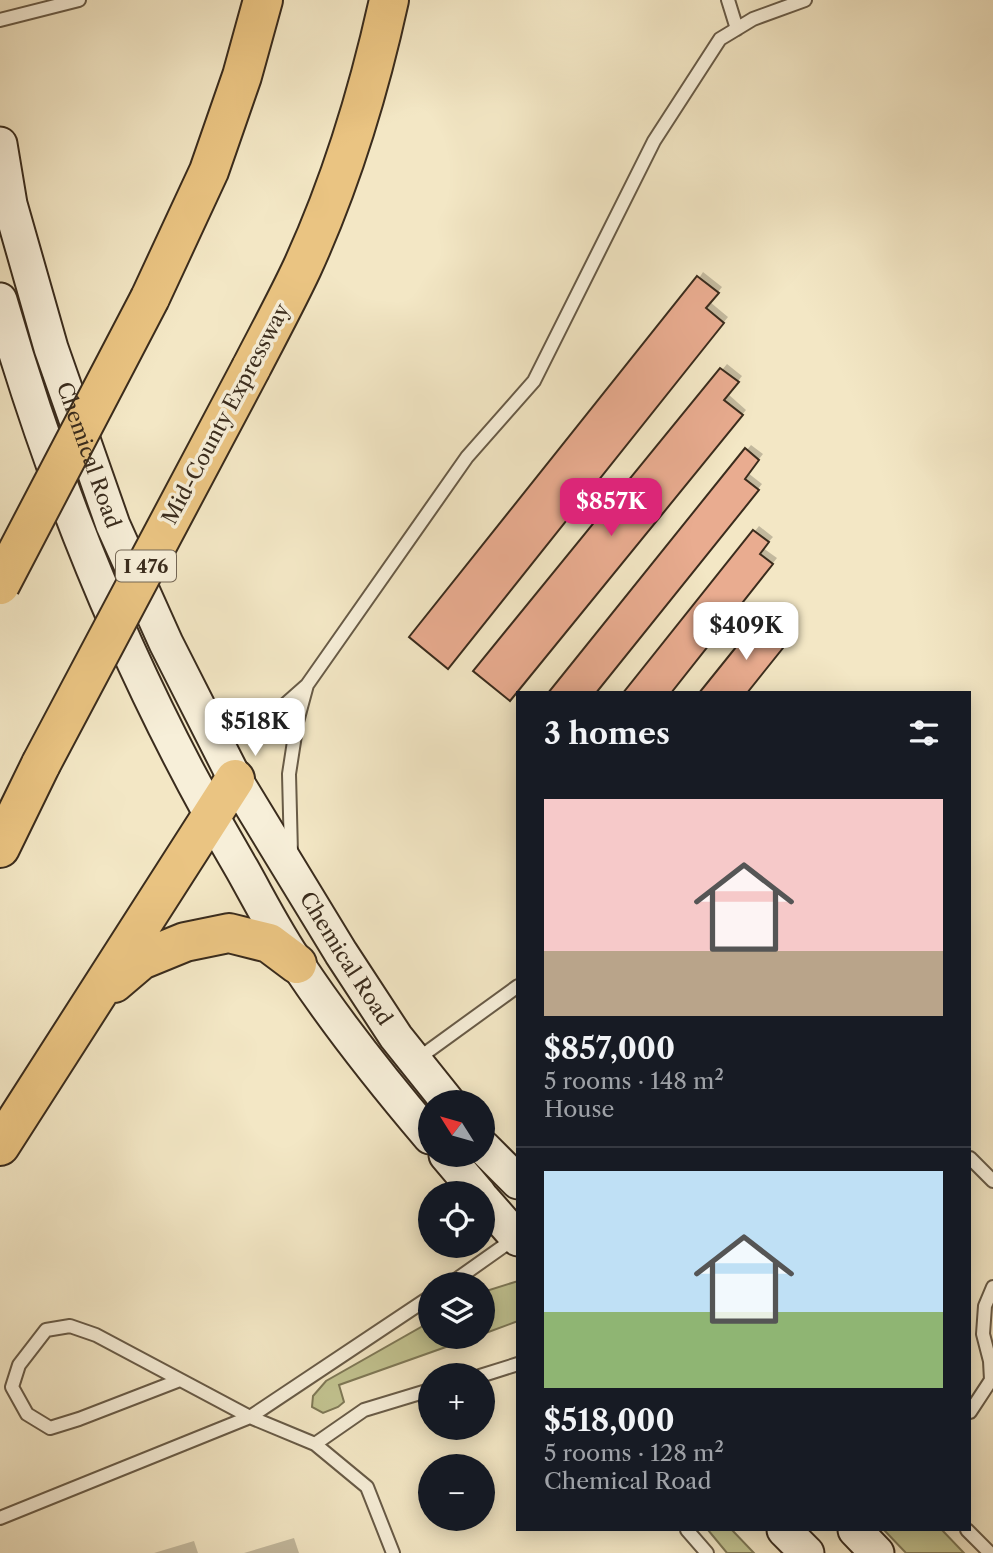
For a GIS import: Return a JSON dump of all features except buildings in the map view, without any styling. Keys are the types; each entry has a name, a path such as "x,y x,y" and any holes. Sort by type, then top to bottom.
{"highway":[{"path":"0,584 150,298 209,170 242,76 263,0"},
{"name":"Mid-County Expressway","path":"0,848 41,764 302,268 336,183 362,104 389,0"},
{"path":"0,1146 235,779"},
{"path":"91,1003 141,960 185,942 229,933 269,943 297,964"}],"main road":[{"name":"Chemical Road","path":"0,144 10,204 51,348 118,536 166,643 235,779 291,871 376,1005 439,1090"},
{"name":"Chemical Road","path":"0,300 19,367 64,496 104,593 165,727 211,817 297,964 418,1123"},
{"path":"495,1159 516,1180"},
{"path":"456,1167 468,1181"},
{"path":"495,1213 516,1237"},
{"path":"785,1531 807,1553"},
{"path":"856,1531 877,1553"}],"lane":[{"path":"0,20 79,0"},
{"path":"728,0 737,29"},
{"path":"197,703 238,717 272,716 307,685 467,457 534,381 654,141 720,39 753,19 805,0"},
{"path":"291,871 289,774 297,722 307,685"},
{"path":"416,1060 516,987"},
{"path":"971,1159 993,1181"},
{"path":"467,1272 516,1239"},
{"path":"971,1410 991,1380 983,1334 985,1306 993,1287"},
{"path":"0,1518 250,1418 418,1305"},
{"path":"180,1380 50,1428 27,1414 12,1387 19,1365 46,1330 70,1326 96,1335 180,1380 250,1418 315,1444 367,1487 393,1553"},
{"path":"495,1371 516,1365"},
{"path":"315,1444 364,1409 418,1393"},
{"path":"688,1531 707,1553"},
{"path":"968,1531 990,1553"},
{"path":"990,1553 993,1540"}],"green space":[{"path":"516,1282 516,1322 495,1330 495,1288"},
{"path":"418,1329 418,1349 440,1349 339,1385 344,1402 323,1413 312,1407 313,1396 326,1381"},
{"path":"709,1531 733,1531 754,1553 727,1553"},
{"path":"885,1531 943,1531 964,1553 906,1553"}]}
